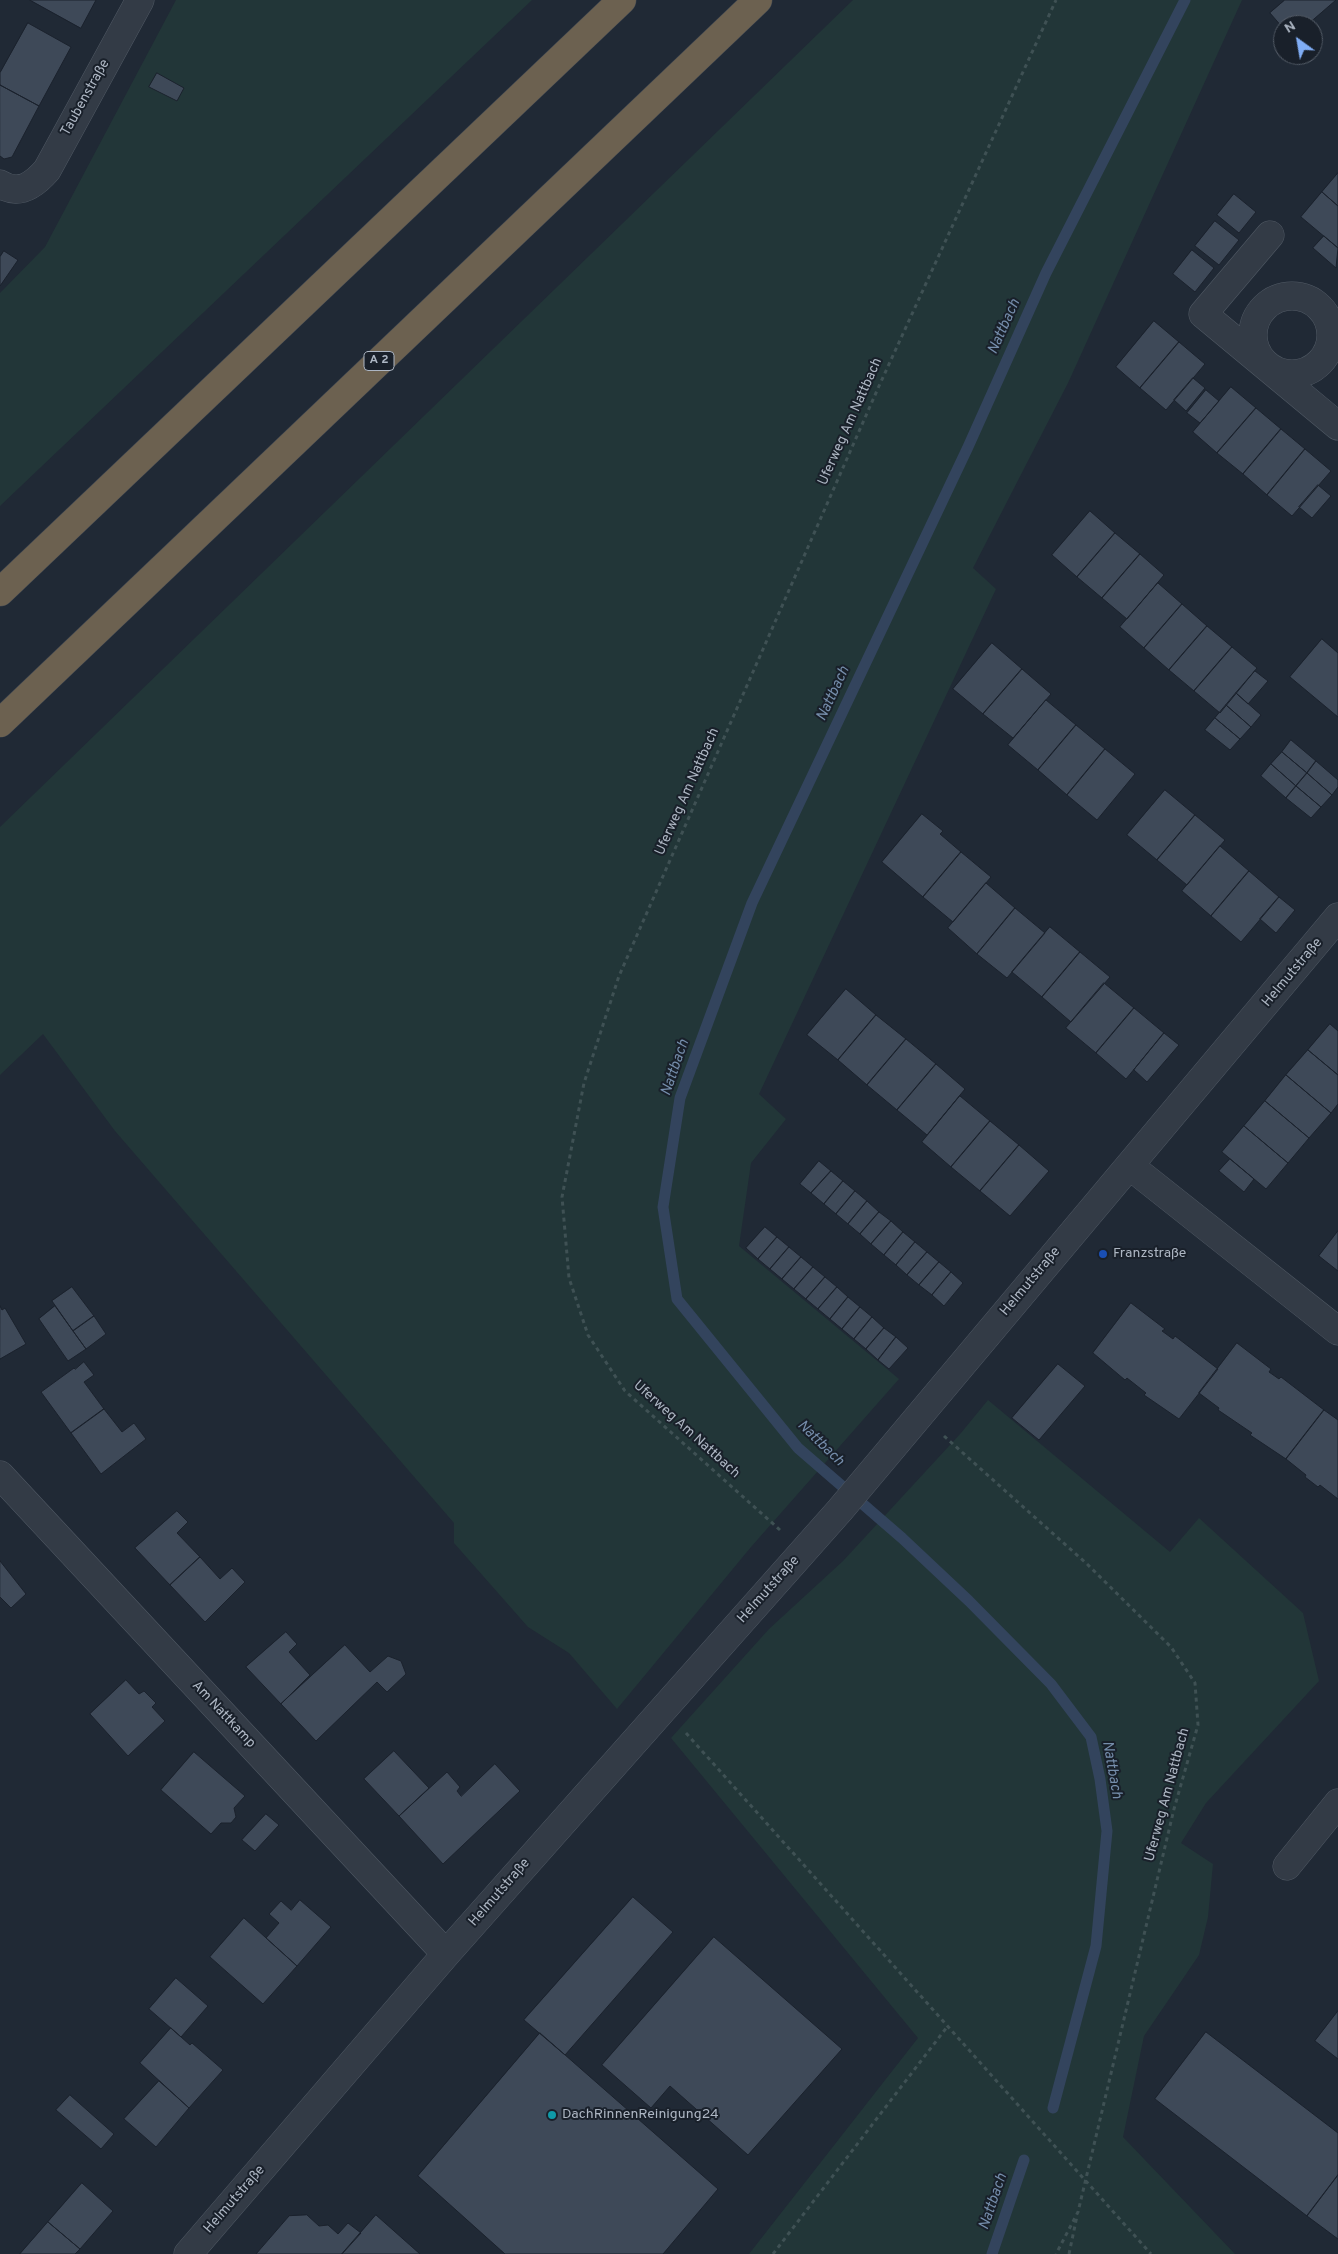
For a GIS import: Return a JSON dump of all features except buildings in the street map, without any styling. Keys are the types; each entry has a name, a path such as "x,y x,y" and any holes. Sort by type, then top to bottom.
{"highway":[{"path":"0,592 622,0"},
{"name":"A 2","path":"0,723 758,0"}],"street":[{"name":"Taubenstraße","path":"12,186 32,186 47,170 140,0"},
{"path":"1270,235 1203,314 1338,426"},
{"name":"Helmutstraße","path":"188,2254 446,1954 840,1510 1338,917"},
{"path":"1130,1166 1338,1331"},
{"name":"Am Nattkamp","path":"0,1475 446,1954"},
{"path":"1287,1866 1338,1803"}],"path":[{"name":"Uferweg Am Nattbach","path":"804,1551 625,1391 588,1335 569,1278 562,1197 584,1083 619,976 879,386 1056,0"},
{"name":"Uferweg Am Nattbach","path":"920,1414 1115,1592 1172,1647 1195,1683 1198,1725 1172,1819 1086,2183 1078,2212 1056,2254"},
{"path":"664,1708 946,2027 1151,2254"},
{"path":"774,2254 946,2027"},
{"path":"1069,2254 1078,2212"}],"green space":[{"path":"176,0 532,0 0,506 0,293 45,247"},
{"path":"853,0 1242,0 1068,383 973,568 996,589 759,1094 786,1119 751,1163 739,1246 899,1379 751,1547 617,1709 569,1653 528,1627 454,1543 454,1523 115,1131 43,1034 0,1075 0,827"},
{"path":"988,1400 1170,1552 1199,1518 1303,1613 1319,1681 1206,1803 1181,1843 1213,1864 1208,1917 1199,1955 1144,2036 1123,2137 1235,2254 749,2254 918,2038 671,1738 769,1629 843,1561 961,1433"}],"waterway":[{"name":"Nattbach","path":"1053,2108 1096,1946 1107,1831 1100,1779 1091,1737 1051,1684 969,1601 902,1538 798,1448 677,1299 663,1207 680,1098 752,903 968,447 1046,273 1185,0"},
{"name":"Nattbach","path":"992,2254 1024,2160"}],"place":[{"name":"Franzstraße","path":"1103,1254"},
{"name":"DachRinnenReinigung24","path":"552,2115"}]}
